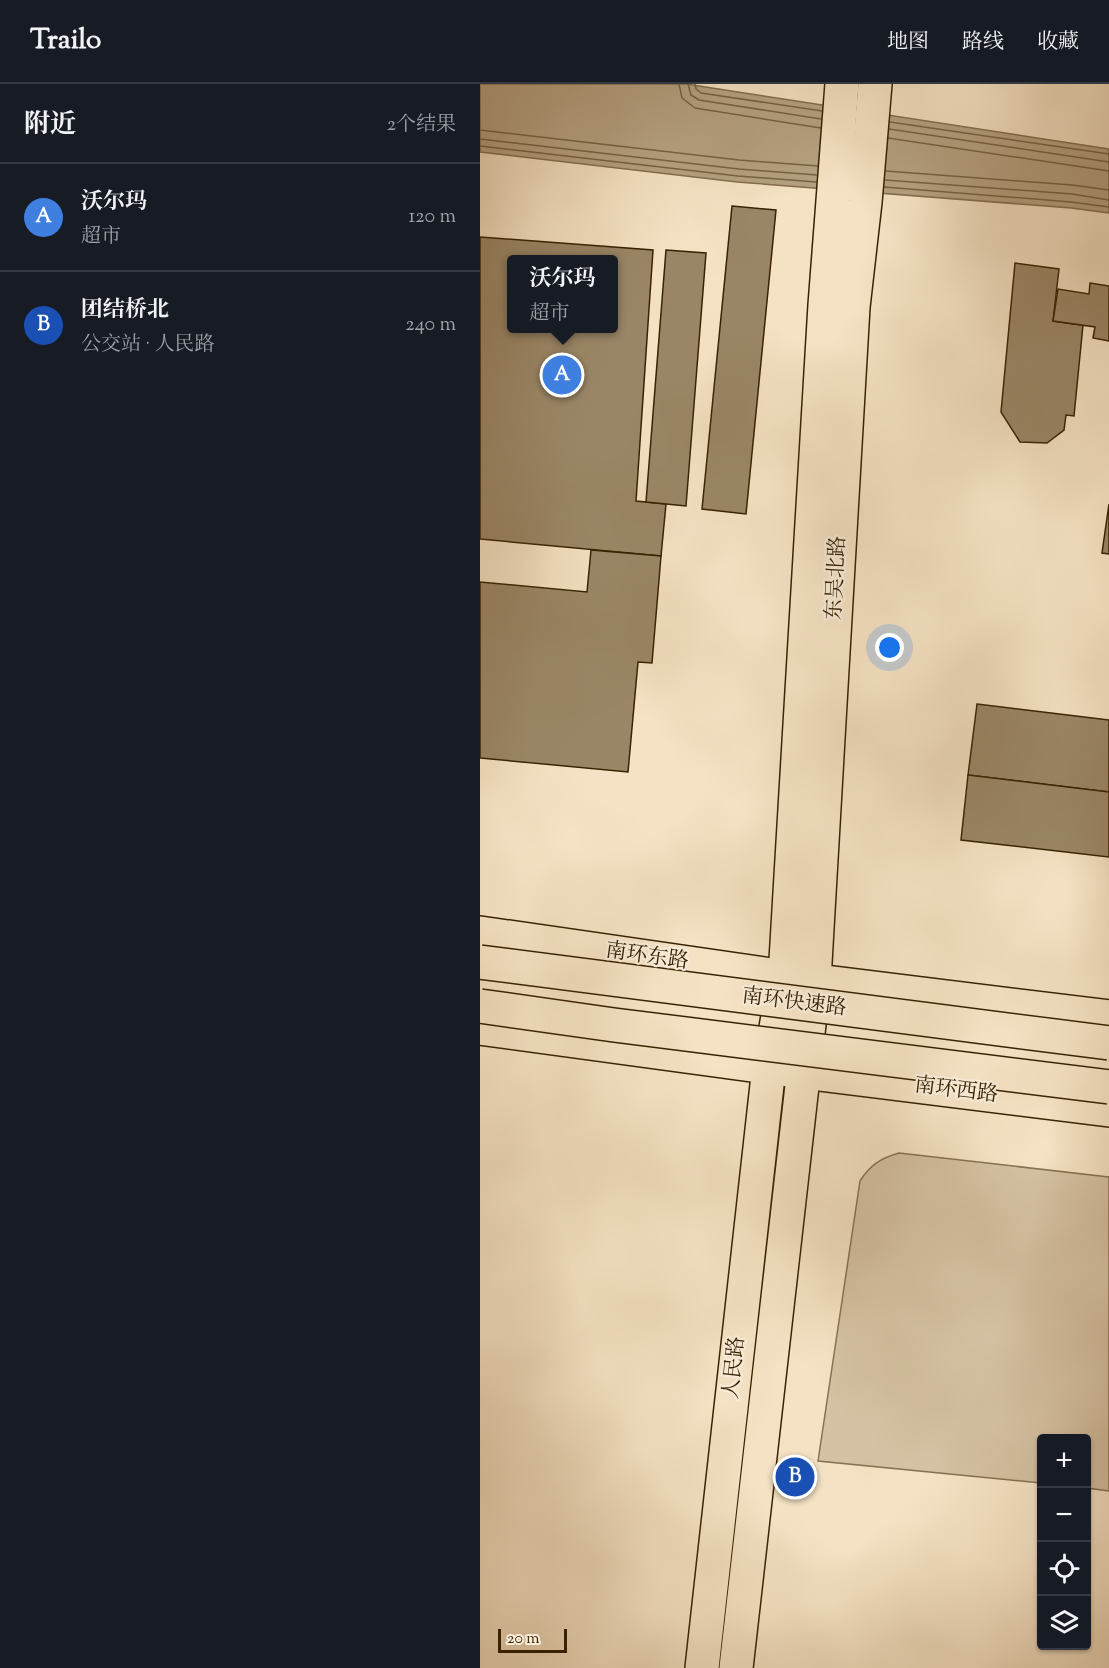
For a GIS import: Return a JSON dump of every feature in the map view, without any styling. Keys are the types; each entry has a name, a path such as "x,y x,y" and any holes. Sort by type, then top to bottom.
{"main road":[{"name":"东吴北路","path":"803,1072 800,979 853,307 849,200 841,93"},
{"name":"东吴北路","path":"849,200 874,95"},
{"name":"南环东路","path":"480,933 800,979"},
{"name":"南环快速路","path":"480,962 1109,1043"},
{"name":"东吴北路","path":"769,1067 800,979"},
{"path":"800,979 1109,1017"},
{"path":"480,1006 1109,1087"},
{"path":"480,1028 803,1072"},
{"name":"人民路","path":"702,1668 769,1067"},
{"name":"人民路","path":"736,1668 803,1072"},
{"name":"南环西路","path":"803,1072 1109,1110"}],"shaded area":[{"path":"899,1153 1109,1177 1109,1491 1091,1489 1091,1434 1037,1434 1037,1483 818,1461 860,1181 876,1163"}],"water":[{"path":"480,84 686,84 1109,149 1109,213 1071,208 737,182 480,152"}],"building":[{"path":"732,206 776,210 746,514 702,509"},
{"path":"480,237 653,250 636,501 666,504 661,556 480,539"},
{"path":"666,250 706,253 686,506 646,502"},
{"path":"1015,263 1059,269 1053,321 1083,325 1074,416 1066,415 1064,430 1047,443 1020,442 1001,412"},
{"path":"1090,283 1109,286 1109,341 1093,338 1095,327 1053,321 1058,289 1089,294"},
{"path":"1109,504 1109,554 1102,553"},
{"path":"591,550 661,556 652,663 638,662 628,772 480,758 480,582 587,592"},
{"path":"977,704 1109,720 1109,792 968,775"},
{"path":"968,775 1109,792 1109,857 961,840"}],"place":[{"name":"沃尔玛","path":"562,375"},
{"name":"团结桥北","path":"795,1477"}]}
